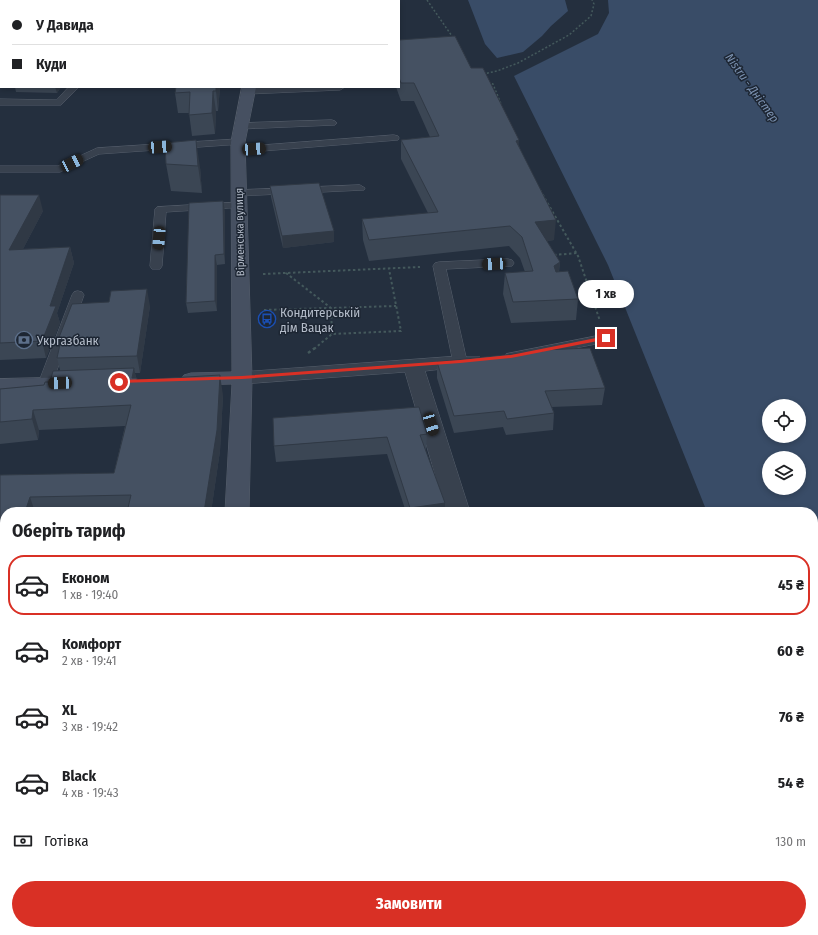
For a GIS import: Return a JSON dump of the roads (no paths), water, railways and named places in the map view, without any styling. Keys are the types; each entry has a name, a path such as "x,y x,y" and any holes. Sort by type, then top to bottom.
{"main road":[{"name":"Вірменська вулиця","path":"237,507 242,378 239,139 248,89"},
{"path":"169,380 242,378"},
{"path":"0,385 92,382"}],"street":[{"path":"242,378 460,362"},
{"path":"413,365 456,507"}],"lane":[{"path":"0,102 58,102 73,88"},
{"path":"248,89 294,88"},
{"path":"239,139 332,123"},
{"path":"0,169 60,169 97,151 239,139 394,138"},
{"path":"156,266 161,209 239,199 360,188"},
{"path":"508,263 439,266 460,362 511,356 606,338"},
{"path":"45,384 78,295"}],"water":[{"path":"468,0 565,0 568,11 523,52 497,58 485,44"},
{"name":"Nistru - Дністер","path":"608,0 818,0 818,507 705,507 608,265 514,76 598,34 609,13"}],"place":[{"name":"Кондитерській дім Вацак","path":"267,319"},
{"name":"Укргазбанк","path":"24,340"}]}
